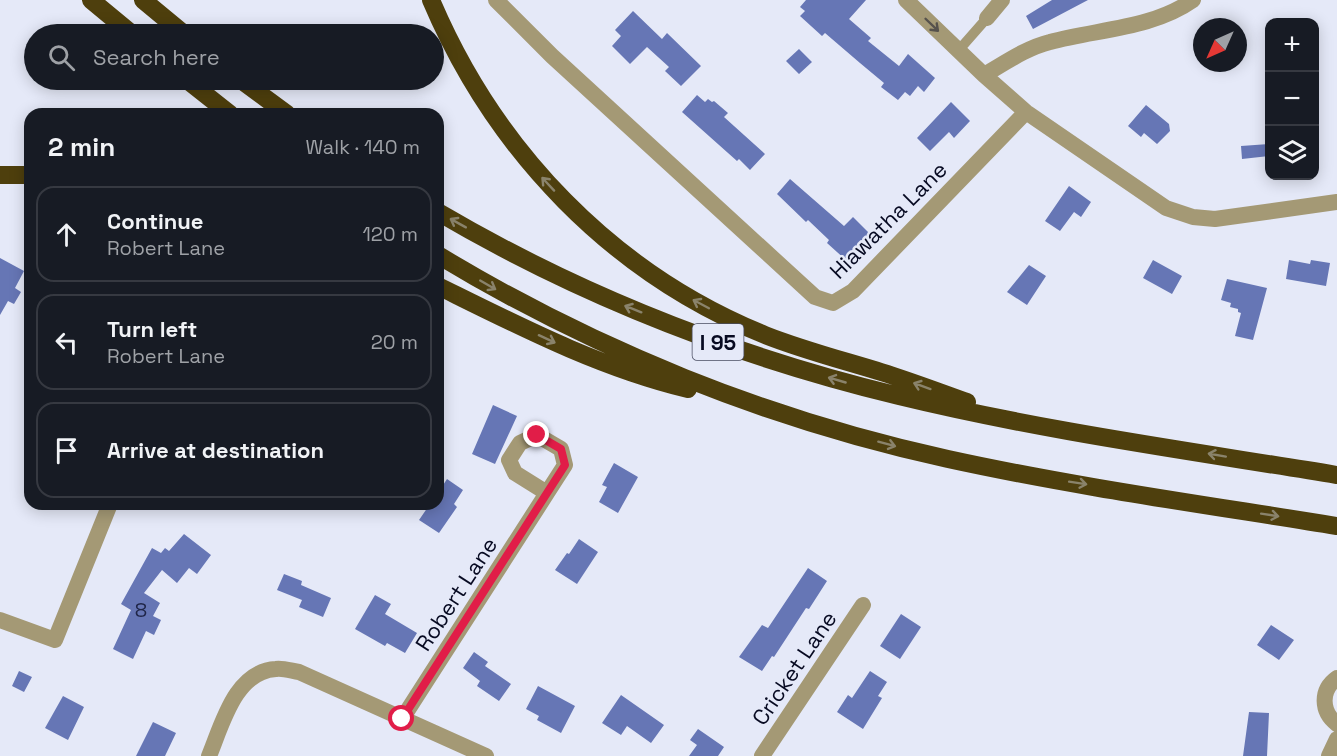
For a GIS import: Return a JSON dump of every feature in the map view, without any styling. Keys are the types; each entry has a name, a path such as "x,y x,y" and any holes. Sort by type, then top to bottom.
{"highway":[{"path":"91,0 120,24"},
{"path":"143,0 172,24"},
{"path":"431,0 443,24"},
{"path":"444,27 465,70 492,114 521,153 552,189 587,223 645,270 700,303 765,334 814,352 914,382 1016,421"},
{"path":"200,90 222,108"},
{"path":"255,90 279,108"},
{"path":"0,175 24,175"},
{"name":"I 95","path":"444,215 513,253 614,301 726,345 782,364 898,396 1016,421 1337,475"},
{"name":"I 95","path":"444,258 527,306 600,342 675,374 828,428 947,459 1337,526"},
{"path":"444,288 543,337 627,372 771,409"}],"street":[{"name":"Hiawatha Lane","path":"496,0 552,56 815,297 833,303 853,291 1026,112"},
{"path":"906,0 958,51 1026,112 1166,208 1193,218 1215,219 1337,202"},
{"path":"987,18 1002,0"},
{"path":"984,75 1018,55 1049,42 1152,20 1193,0"},
{"name":"Robert Lane","path":"402,719 547,493"},
{"path":"0,620 55,640 108,510"},
{"name":"Cricket Lane","path":"762,756 863,605"},
{"path":"208,756 227,712 241,688 259,672 278,668 299,672 486,756"},
{"path":"1337,678 1327,689 1324,698 1328,715 1337,724"},
{"path":"1329,756 1337,739"}],"lane":[{"path":"958,51 987,18"}],"building":[{"path":"806,0 866,0 849,19 871,38 868,41 899,66 908,54 935,78 924,92 918,86 910,96 905,92 898,100 881,87 884,83 825,33 822,36 800,16 805,11 800,7"},
{"path":"1052,0 1088,0 1033,29 1026,16"},
{"path":"633,11 662,39 667,33 701,66 681,86 665,71 669,67 647,47 630,64 612,46 621,36 615,30"},
{"path":"799,49 812,62 799,74 786,61"},
{"path":"697,95 705,102 708,99 714,101 728,113 724,117 765,154 750,170 682,112"},
{"path":"951,102 970,121 954,138 949,132 930,151 917,138"},
{"path":"1146,105 1169,124 1170,131 1157,144 1144,133 1141,137 1128,126"},
{"path":"1265,144 1265,156 1242,159 1241,146"},
{"path":"790,179 844,226 853,217 870,234 847,261 827,243 829,240 777,194"},
{"path":"1069,186 1091,202 1081,217 1074,212 1060,231 1045,221"},
{"path":"0,258 24,271 15,288 21,292 14,304 8,301 0,315"},
{"path":"1153,260 1182,276 1172,294 1143,278"},
{"path":"1289,260 1310,264 1311,260 1330,263 1326,286 1286,279"},
{"path":"1029,265 1046,276 1027,305 1007,292"},
{"path":"1227,279 1267,288 1253,340 1235,336 1241,313 1238,309 1230,307 1231,303 1221,300"},
{"path":"493,405 517,416 495,464 472,454"},
{"path":"614,463 638,477 618,513 599,502 607,487 602,485"},
{"path":"447,479 463,490 454,504 457,507 439,533 419,520 426,510 444,510 444,484"},
{"path":"184,534 211,555 197,574 189,568 177,583 162,570 144,593 160,603 153,616 161,620 154,635 146,631 133,659 113,649 131,610 121,604 152,548 161,553 165,548 169,551"},
{"path":"579,539 598,552 577,584 555,570"},
{"path":"808,568 827,581 809,609 806,608 774,657 772,656 762,671 739,657 762,625 768,628"},
{"path":"284,574 302,581 301,585 331,598 323,617 299,607 302,600 277,590"},
{"path":"375,595 391,604 385,614 417,633 405,653 387,643 385,646 355,629"},
{"path":"901,614 921,627 900,659 880,646"},
{"path":"1271,625 1294,640 1279,660 1257,645"},
{"path":"474,652 488,662 485,666 511,684 499,701 477,686 480,681 463,668"},
{"path":"19,671 32,677 24,692 12,686"},
{"path":"870,671 887,682 878,696 882,698 863,729 837,712 848,695 852,698"},
{"path":"538,686 575,706 561,733 537,720 539,716 526,709"},
{"path":"621,695 664,725 651,743 627,726 621,735 602,723"},
{"path":"63,696 84,707 68,740 45,728"},
{"path":"1249,712 1269,713 1267,756 1243,756"},
{"path":"153,722 176,733 165,756 136,756"},
{"path":"698,729 724,747 718,756 689,756 697,745 690,740"}],"route":[{"path":"402,719 565,465 561,449 537,435"}]}
